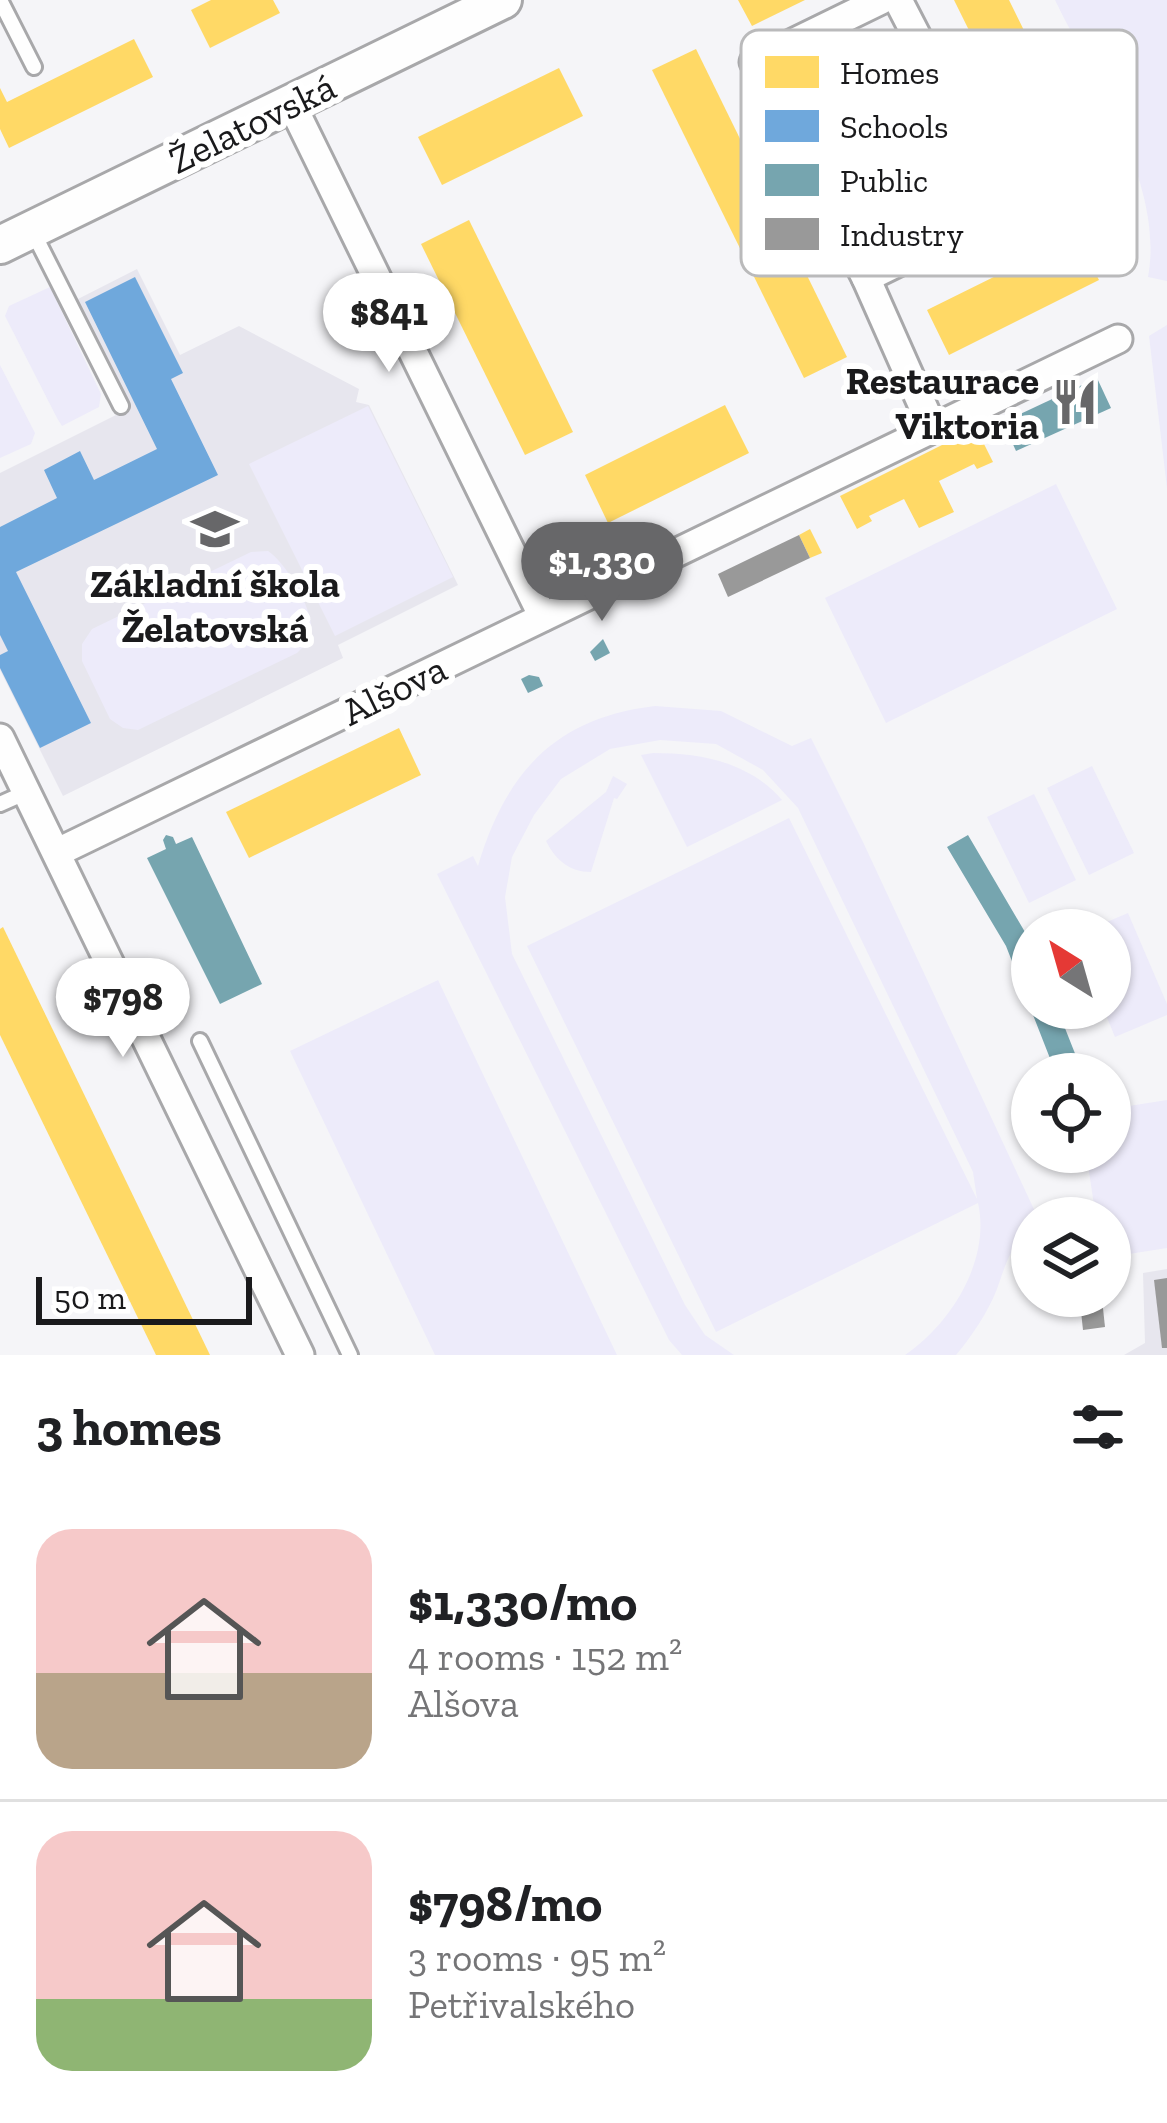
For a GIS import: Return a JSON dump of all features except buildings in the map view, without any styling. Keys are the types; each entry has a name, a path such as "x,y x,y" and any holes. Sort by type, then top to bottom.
{"main road":[{"name":"Želatovská","path":"16,237 503,0"}],"street":[{"path":"820,30 881,0"},
{"path":"898,0 914,30"},
{"path":"292,105 543,617"},
{"path":"870,276 866,278 933,428"},
{"name":"Alšova","path":"58,852 1118,339"},
{"path":"0,738 300,1355"}],"lane":[{"path":"3,11 34,67"},
{"path":"16,237 121,406"},
{"path":"0,804 27,792"},
{"path":"200,1041 350,1355"}],"shaded area":[{"path":"1055,0 1167,0 1167,281 1148,277 1150,242 1137,174 1137,30 1070,30"},
{"name":"Základní škola Želatovská","path":"137,269 180,355 239,326 359,389 356,402 369,405 458,585 338,645 343,658 63,796 0,670 0,473 128,409 76,300"},
{"path":"50,287 101,394 99,407 62,426 5,316 9,306"},
{"path":"1167,325 1167,488 1149,336"},
{"path":"0,365 35,433 31,444 0,458"},
{"path":"368,406 453,577 335,636 249,464"},
{"path":"1056,484 1117,609 886,723 825,598"},
{"path":"268,551 292,578 310,617 312,629 304,646 138,730 123,728 110,719 82,661 82,644 92,629 251,552"},
{"path":"655,706 721,711 792,746 811,738 1011,1160 1011,1173 1017,1173 1028,1197 1011,1197 1011,1254 989,1306 956,1355 905,1355 938,1326 964,1289 979,1246 978,1203 716,1332 527,946 789,818 977,1199 973,1172 798,808 763,770 716,744 660,740 610,749 561,779 534,815 512,857 505,897 512,954 685,1305 705,1335 734,1355 682,1355 669,1340 437,874 473,856 478,866 503,803 540,755 562,737 620,712"},
{"path":"641,755 723,762 755,777 782,800 687,847"},
{"path":"1092,766 1134,853 1089,875 1047,788"},
{"path":"613,776 627,784 614,798 591,872 569,867 546,841 606,792"},
{"path":"1034,794 1076,880 1029,903 987,817"},
{"path":"1131,920 1167,1004 1167,1015 1115,1037 1112,1029 1131,1029"},
{"path":"438,980 617,1355 435,1355 290,1051"},
{"path":"1167,1100 1167,1248 1131,1254 1131,1197 1093,1197 1089,1173 1131,1173 1131,1106"},
{"path":"1167,1269 1167,1355 1124,1355 1145,1343 1143,1273"}],"place":[{"name":"Restaurace Viktoria","path":"1075,402"},
{"name":"Základní škola Želatovská","path":"215,529"}]}
